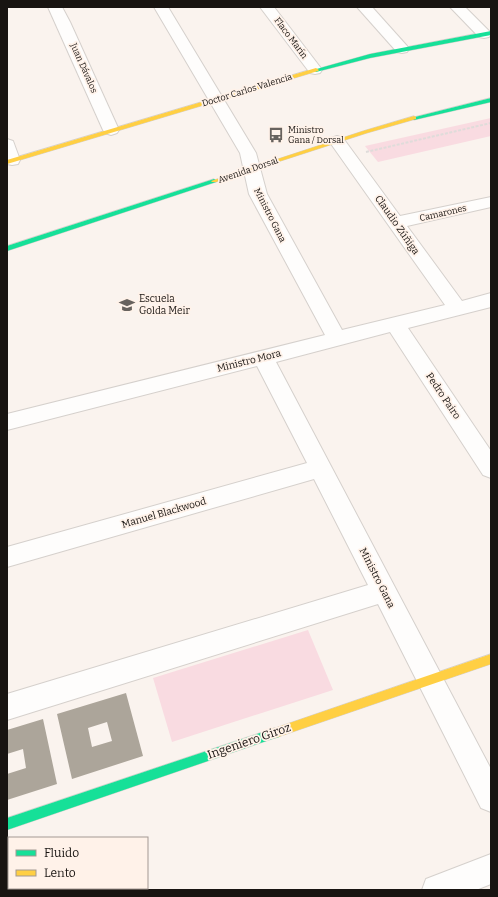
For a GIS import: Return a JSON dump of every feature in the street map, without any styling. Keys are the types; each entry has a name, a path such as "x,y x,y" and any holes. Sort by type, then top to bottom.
{"street":[{"name":"Juan Dávalos","path":"54,7 60,16 112,130"},
{"name":"Ministro Gana","path":"161,7 248,153 253,168 258,194 337,339"},
{"name":"Flaco Marín","path":"267,7 314,70"},
{"path":"364,7 402,49"},
{"path":"457,7 488,34"},
{"name":"Doctor Carlos Valencia","path":"10,161 314,70 402,49 488,34"},
{"name":"Avenida Dorsal","path":"7,249 337,140 417,117 491,100"},
{"name":"Claudio Zúñiga","path":"337,140 457,308"},
{"path":"7,144 10,161"},
{"name":"Camarones","path":"396,223 491,202"},
{"name":"Ministro Mora","path":"7,422 491,300"},
{"name":"Pedro Pairo","path":"395,324 491,469"},
{"name":"Ministro Gana","path":"263,357 491,798"},
{"name":"Manuel Blackwood","path":"7,557 321,468"},
{"path":"7,707 384,591"},
{"name":"Ingeniero Giroz","path":"7,824 491,658"},
{"path":"437,890 491,869"}],"path":[{"path":"348,156 491,123"}],"shaded area":[{"path":"491,118 491,136 378,162 365,146"},
{"path":"308,630 333,690 172,742 153,678"}],"building":[{"path":"126,693 143,756 72,779 57,714","holes":["107,722 112,741 92,747 88,728"]},
{"path":"43,719 57,784 7,800 7,774 26,768 23,749 7,754 7,730"}],"traffic: fast":[{"path":"316,70 370,56 491,33"},
{"path":"414,118 491,100"},
{"path":"7,249 214,181"},
{"path":"7,824 275,733"}],"traffic: slow":[{"path":"7,162 316,70"},
{"path":"214,181 365,132 414,118"},
{"path":"275,733 491,659"}],"place":[{"name":"Ministro Gana / Dorsal","path":"276,135"},
{"name":"Escuela Golda Meir","path":"127,305"}]}
